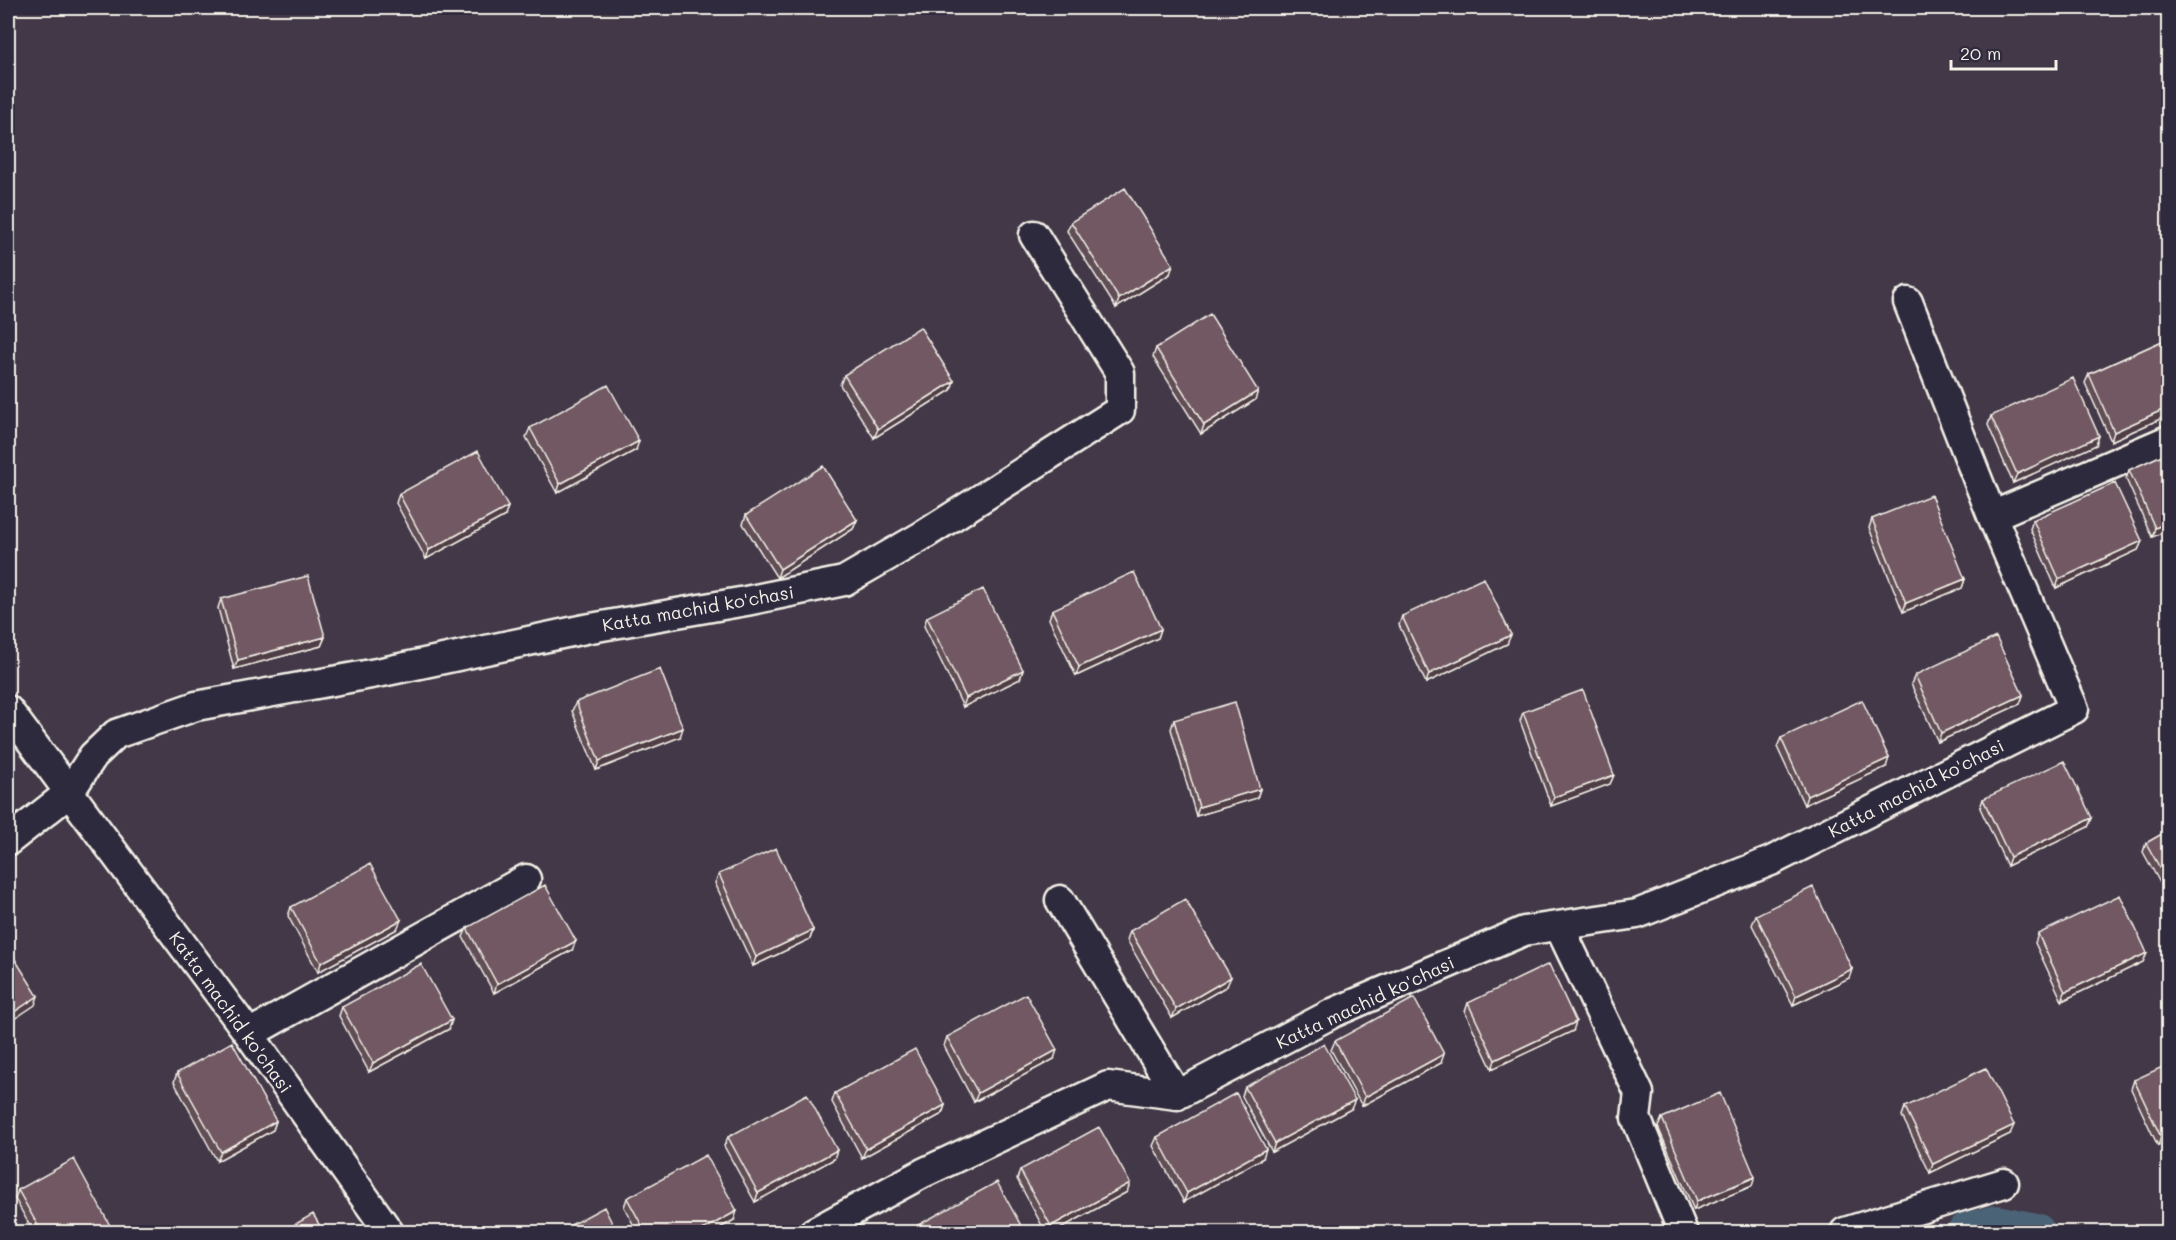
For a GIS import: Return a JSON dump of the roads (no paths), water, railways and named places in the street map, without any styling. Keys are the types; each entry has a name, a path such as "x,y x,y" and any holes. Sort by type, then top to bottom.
{"street":[{"name":"Katta machid ko'chasi","path":"8,841 69,793 93,756 116,734 196,706 371,674 585,629 746,601 844,581 922,536 1120,410 1120,373 1034,235"},
{"name":"Katta machid ko'chasi","path":"1177,1095 1335,1012 1524,931 1637,914 1771,861 2074,709 1992,516 1908,302"},
{"path":"1992,516 2169,440"},
{"name":"Katta machid ko'chasi","path":"8,710 249,1034 389,1233"},
{"path":"249,1034 526,879"},
{"path":"1060,900 1177,1095"},
{"path":"1558,926 1639,1093 1636,1118 1683,1233"},
{"path":"814,1233 923,1173 1108,1086 1177,1095"},
{"path":"1845,1233 2004,1183"}],"waterway":[{"path":"1966,1232 1997,1224 2036,1232"}]}
